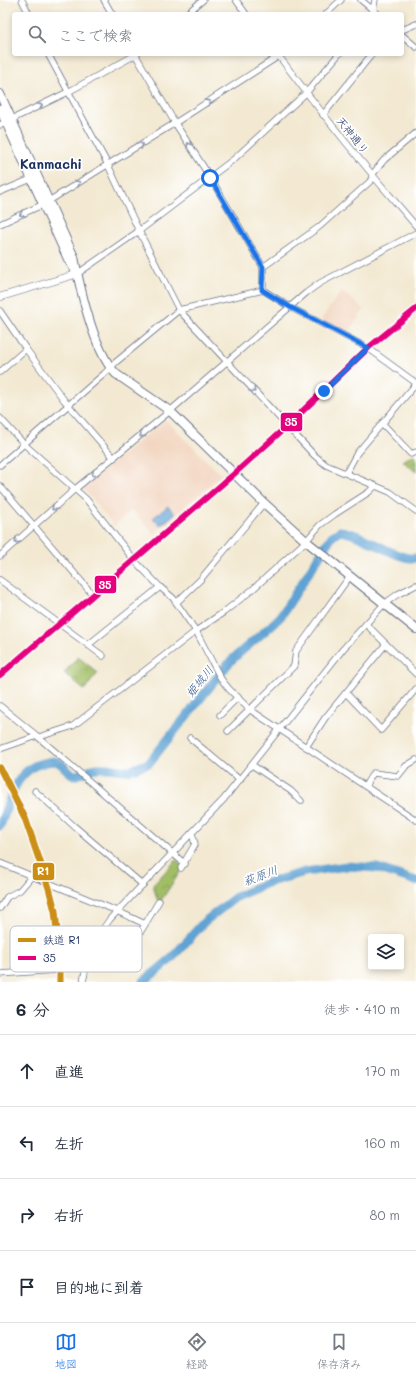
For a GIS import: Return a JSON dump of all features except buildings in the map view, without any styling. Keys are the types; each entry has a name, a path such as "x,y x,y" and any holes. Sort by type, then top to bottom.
{"highway":[{"path":"0,94 6,122 46,202 68,260 77,274 96,338 111,368 116,374 170,411 264,503 306,541 416,629"},
{"path":"0,109 31,179 46,202"}],"main road":[{"path":"0,297 77,274"}],"street":[{"path":"22,0 28,12"},
{"path":"104,0 111,12"},
{"path":"188,12 203,0"},
{"path":"236,0 245,12"},
{"path":"328,12 341,0"},
{"path":"361,0 373,12"},
{"path":"374,12 376,0"},
{"path":"404,29 416,24"},
{"path":"404,37 416,47"},
{"path":"49,56 108,165 179,310 314,455 326,465 390,492 416,511"},
{"path":"6,122 68,92 131,56"},
{"path":"136,56 175,123 263,267 262,290"},
{"path":"0,224 46,202 108,165 277,56"},
{"name":"天神通り","path":"280,56 306,93 373,177 416,226"},
{"path":"77,274 139,231 234,159 306,93 337,56"},
{"path":"324,115 370,56"},
{"path":"263,267 318,226 373,177 384,160 416,133"},
{"path":"0,192 31,179"},
{"path":"0,556 74,490 170,411 290,307 320,283 416,233"},
{"path":"0,465 179,310 262,290 290,307 368,348 416,383 357,453 346,473"},
{"path":"0,674 234,474 287,426 368,348 416,309"},
{"path":"0,310 26,349 68,406 114,458"},
{"path":"0,372 26,349"},
{"path":"0,418 24,444 74,490 86,499 134,560 177,602 196,631 221,679 249,709 416,820"},
{"path":"382,423 411,454 416,452"},
{"path":"0,486 93,595"},
{"path":"0,750 38,736 73,726 196,631 224,612 252,590 306,541 320,525 369,492 375,486"},
{"path":"177,602 200,580 264,503"},
{"path":"228,731 294,666 296,651 299,646 350,576"},
{"path":"0,580 103,656"},
{"path":"106,926 117,911 192,833 240,780 343,649 384,604 398,594 416,585"},
{"path":"88,645 160,587"},
{"path":"366,624 416,674"},
{"path":"306,747 325,718 386,644"},
{"path":"346,694 381,730 416,689"},
{"path":"220,715 238,697"},
{"path":"0,706 38,736 172,853 183,866 195,844 192,833"},
{"path":"190,738 240,780"},
{"path":"365,786 373,773 398,776 406,766 416,760"},
{"path":"252,765 291,791 302,801"},
{"path":"35,791 143,885"},
{"path":"0,863 145,924"},
{"path":"0,908 7,897 20,890 31,877"},
{"path":"142,928 159,901"},
{"path":"0,974 29,972"},
{"path":"83,982 85,972"}],"shaded area":[{"path":"341,291 364,309 347,335 321,320"},
{"path":"164,420 167,421 221,475 154,534 132,510 114,526 83,488"}],"green space":[{"path":"416,455 416,472 403,461"},
{"path":"78,657 98,673 84,690 64,673"},
{"path":"176,860 182,865 182,869 160,902 157,899 153,885"}],"water":[{"path":"168,506 175,514 160,526 153,518"}],"waterway":[{"name":"姫城川","path":"0,826 14,788 19,780 33,766 55,761 61,764 70,773 75,775 97,768 129,770 149,763 228,664 281,616 332,536 340,531 349,533 359,536 399,555 408,558 416,558"},
{"name":"萩原川","path":"143,982 171,959 204,922 236,897 270,882 305,872 347,866 377,868 416,881"}],"rail line":[{"name":"R1","path":"0,768 25,818 49,888 55,911 56,926"},
{"name":"R1","path":"60,972 60,982"}],"transit line":[{"name":"35","path":"0,675 234,474 287,426 368,348 416,309"}],"district":[{"name":"Kanmachi","path":"51,163"}],"route":[{"path":"210,178 263,267 262,290 290,307 368,348 324,391"}]}
